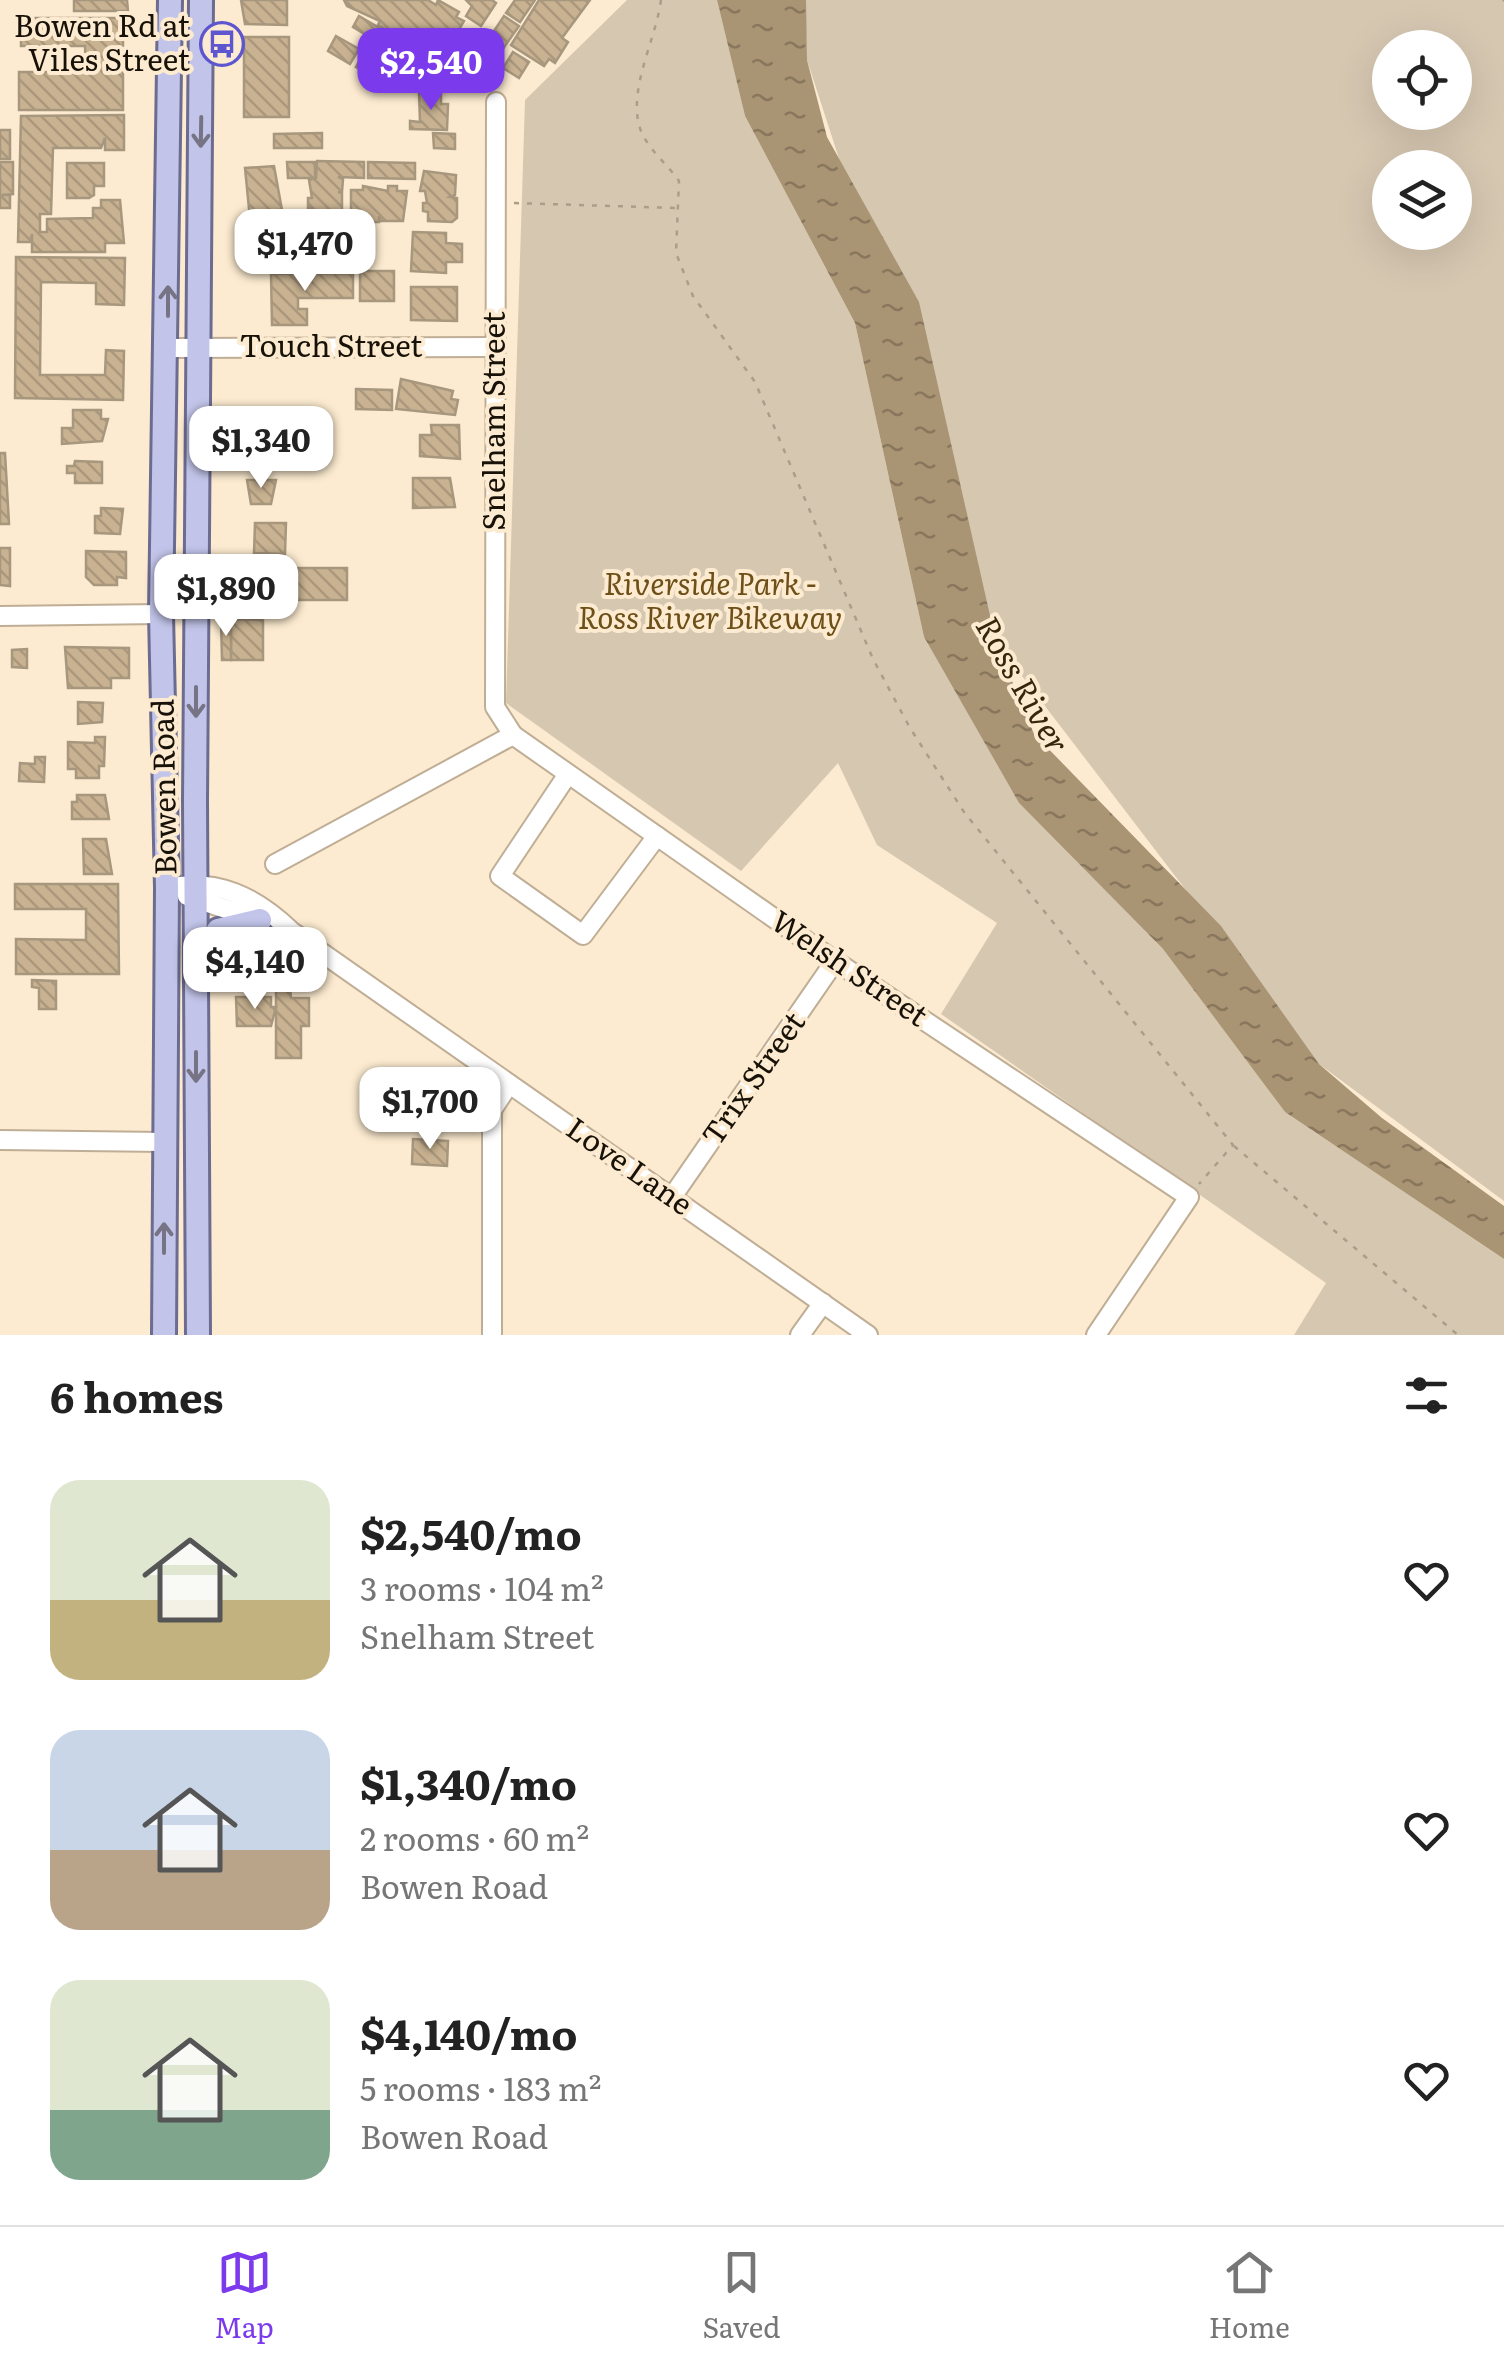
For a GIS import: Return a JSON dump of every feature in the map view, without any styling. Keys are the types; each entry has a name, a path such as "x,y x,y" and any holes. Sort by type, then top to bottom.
{"main road":[{"name":"Bowen Road","path":"164,1335 167,888 162,614 170,0"},
{"name":"Bowen Road","path":"198,1335 197,346 201,0"},
{"path":"196,967 218,930 260,920"}],"street":[{"name":"Snelham Street","path":"496,102 495,707 513,735"},
{"name":"Touch Street","path":"168,348 494,347"},
{"path":"0,616 162,614"},
{"name":"Welsh Street","path":"513,735 836,961 1189,1197"},
{"path":"275,864 513,735"},
{"path":"568,774 500,876 583,935 657,836"},
{"name":"Love Lane","path":"196,891 218,886 267,908 291,931 868,1335"},
{"name":"Love Lane","path":"167,888 196,891 291,931"},
{"name":"Trix Street","path":"672,1197 836,961"},
{"path":"492,1335 492,1110 509,1084"},
{"path":"0,1140 164,1142"},
{"path":"1096,1335 1189,1197"},
{"path":"800,1335 823,1303"}],"path":[{"path":"662,0 637,98 637,116 653,151 679,181 676,254 693,296 754,382 874,659 910,728 964,812 1233,1145 1458,1335"},
{"path":"496,203 678,208"},
{"path":"1189,1197 1233,1145"}],"green space":[{"name":"Riverside Park - Ross River Bikeway","path":"627,0 717,0 745,116 855,323 924,637 1019,803 1163,949 1285,1112 1504,1259 1504,1335 1294,1335 1326,1283 941,1014 997,923 877,845 838,763 741,871 506,703 525,100"},
{"path":"805,0 1504,0 1504,1201 1319,1064 996,642 807,60"}],"water":[{"path":"717,0 806,0 807,60 827,137 919,302 996,642 1034,734 1221,926 1319,1064 1382,1118 1504,1206 1504,1259 1285,1112 1163,949 1019,803 924,637 855,323 745,116"}],"building":[{"path":"74,0 127,0 128,11 74,11"},
{"path":"241,0 287,0 287,25 245,24"},
{"path":"344,0 428,0 436,5 438,0 459,12 456,17 464,21 443,57 434,57 378,25 380,21 347,6"},
{"path":"466,0 496,3 481,26 466,16 472,6"},
{"path":"515,0 535,0 520,22 506,13"},
{"path":"539,0 590,0 562,38 568,42 555,63 549,59 544,66 511,45"},
{"path":"359,16 388,33 381,44 353,27"},
{"path":"504,16 519,26 500,53 486,43"},
{"path":"21,18 123,18 123,110 19,110 19,72 86,72 85,46 21,46"},
{"path":"392,35 419,51 413,62 385,46"},
{"path":"336,36 359,49 350,64 328,51"},
{"path":"244,37 289,37 289,117 244,117"},
{"path":"364,52 387,65 379,80 356,67"},
{"path":"513,52 529,62 519,78 503,68"},
{"path":"419,92 441,93 441,104 448,104 447,130 410,129 410,121 420,122"},
{"path":"124,115 124,150 105,150 105,138 101,148 53,148 51,214 40,214 40,232 47,232 47,219 93,218 93,208 101,208 101,200 120,200 124,243 105,243 105,252 32,252 32,234 30,242 18,242 21,116"},
{"path":"0,130 10,130 10,159 0,159"},
{"path":"322,133 322,148 274,148 274,134"},
{"path":"433,133 455,134 455,149 434,148"},
{"path":"317,161 364,162 364,178 338,177 343,179 342,192 338,192 342,193 342,214 337,217 312,217 312,208 308,208 308,198 312,198 309,180 316,178"},
{"path":"0,162 13,162 13,194 2,195 10,195 10,208 0,208"},
{"path":"287,162 315,162 315,178 288,178"},
{"path":"368,162 415,163 415,179 368,178"},
{"path":"67,163 104,163 104,186 94,186 94,195 89,198 67,198"},
{"path":"274,166 282,210 278,210 278,219 250,219 245,168"},
{"path":"424,171 456,175 455,195 450,197 457,198 457,218 452,222 428,221 428,212 423,211 423,203 427,203 425,191 420,191"},
{"path":"363,186 388,191 388,186 397,186 397,191 407,191 403,221 381,221 379,216 379,222 356,222 356,216 351,216 351,190 363,190"},
{"path":"314,219 346,222 346,244 340,243 344,247 341,270 315,270 315,261 311,261 315,239 309,239"},
{"path":"275,222 281,262 276,262 276,271 250,270 245,224"},
{"path":"413,232 446,233 446,243 462,244 462,262 446,262 446,273 411,271"},
{"path":"16,257 125,258 124,305 96,304 96,283 41,282 40,375 105,375 106,350 124,351 123,400 15,398"},
{"path":"360,271 394,271 394,301 360,301"},
{"path":"353,273 353,298 298,298 298,309 307,309 307,325 272,325 271,274"},
{"path":"411,287 457,287 457,321 411,320"},
{"path":"401,379 453,391 451,399 458,400 455,415 396,409"},
{"path":"356,389 392,390 392,410 356,409"},
{"path":"73,410 101,410 101,419 108,419 102,441 62,444 62,428 73,428"},
{"path":"431,425 459,425 460,459 420,456 420,435 432,435"},
{"path":"0,453 5,453 9,524 0,524"},
{"path":"75,461 102,462 102,483 75,483 75,473 67,473 67,466 74,466"},
{"path":"413,478 450,478 455,507 413,508"},
{"path":"247,480 276,480 271,504 251,504"},
{"path":"101,508 123,509 120,534 95,533 95,516 101,516"},
{"path":"255,523 286,523 285,554 254,553"},
{"path":"0,548 10,548 10,586 0,585"},
{"path":"86,551 126,552 126,578 117,577 117,585 94,585 86,577"},
{"path":"256,565 276,565 276,579 257,579"},
{"path":"280,568 347,568 347,600 281,600"},
{"path":"253,597 272,597 272,611 252,611"},
{"path":"231,619 263,620 263,660 231,660"},
{"path":"231,619 231,660 222,660 221,620"},
{"path":"65,647 129,648 129,678 111,678 111,688 68,688"},
{"path":"27,649 27,668 12,667 12,650"},
{"path":"78,702 103,703 102,722 78,724"},
{"path":"95,737 105,737 104,766 99,766 99,778 76,778 76,769 68,769 68,742 95,743"},
{"path":"35,757 45,757 44,782 19,781 20,763 35,764"},
{"path":"77,795 105,795 109,819 72,819 72,802 77,802"},
{"path":"83,839 106,839 112,874 84,874"},
{"path":"15,884 118,884 119,974 16,974 16,939 86,940 86,909 15,909"},
{"path":"32,980 56,981 56,1009 39,1009 39,988 32,987"},
{"path":"276,988 290,988 291,998 309,998 309,1026 301,1026 301,1058 276,1058"},
{"path":"236,997 271,997 271,1007 276,1007 271,1026 237,1026"},
{"path":"413,1139 448,1141 447,1166 412,1164"}],"place":[{"name":"Bowen Rd at Viles Street","path":"222,44"}],"water label":[{"name":"Ross River","path":"1022,685"}]}
